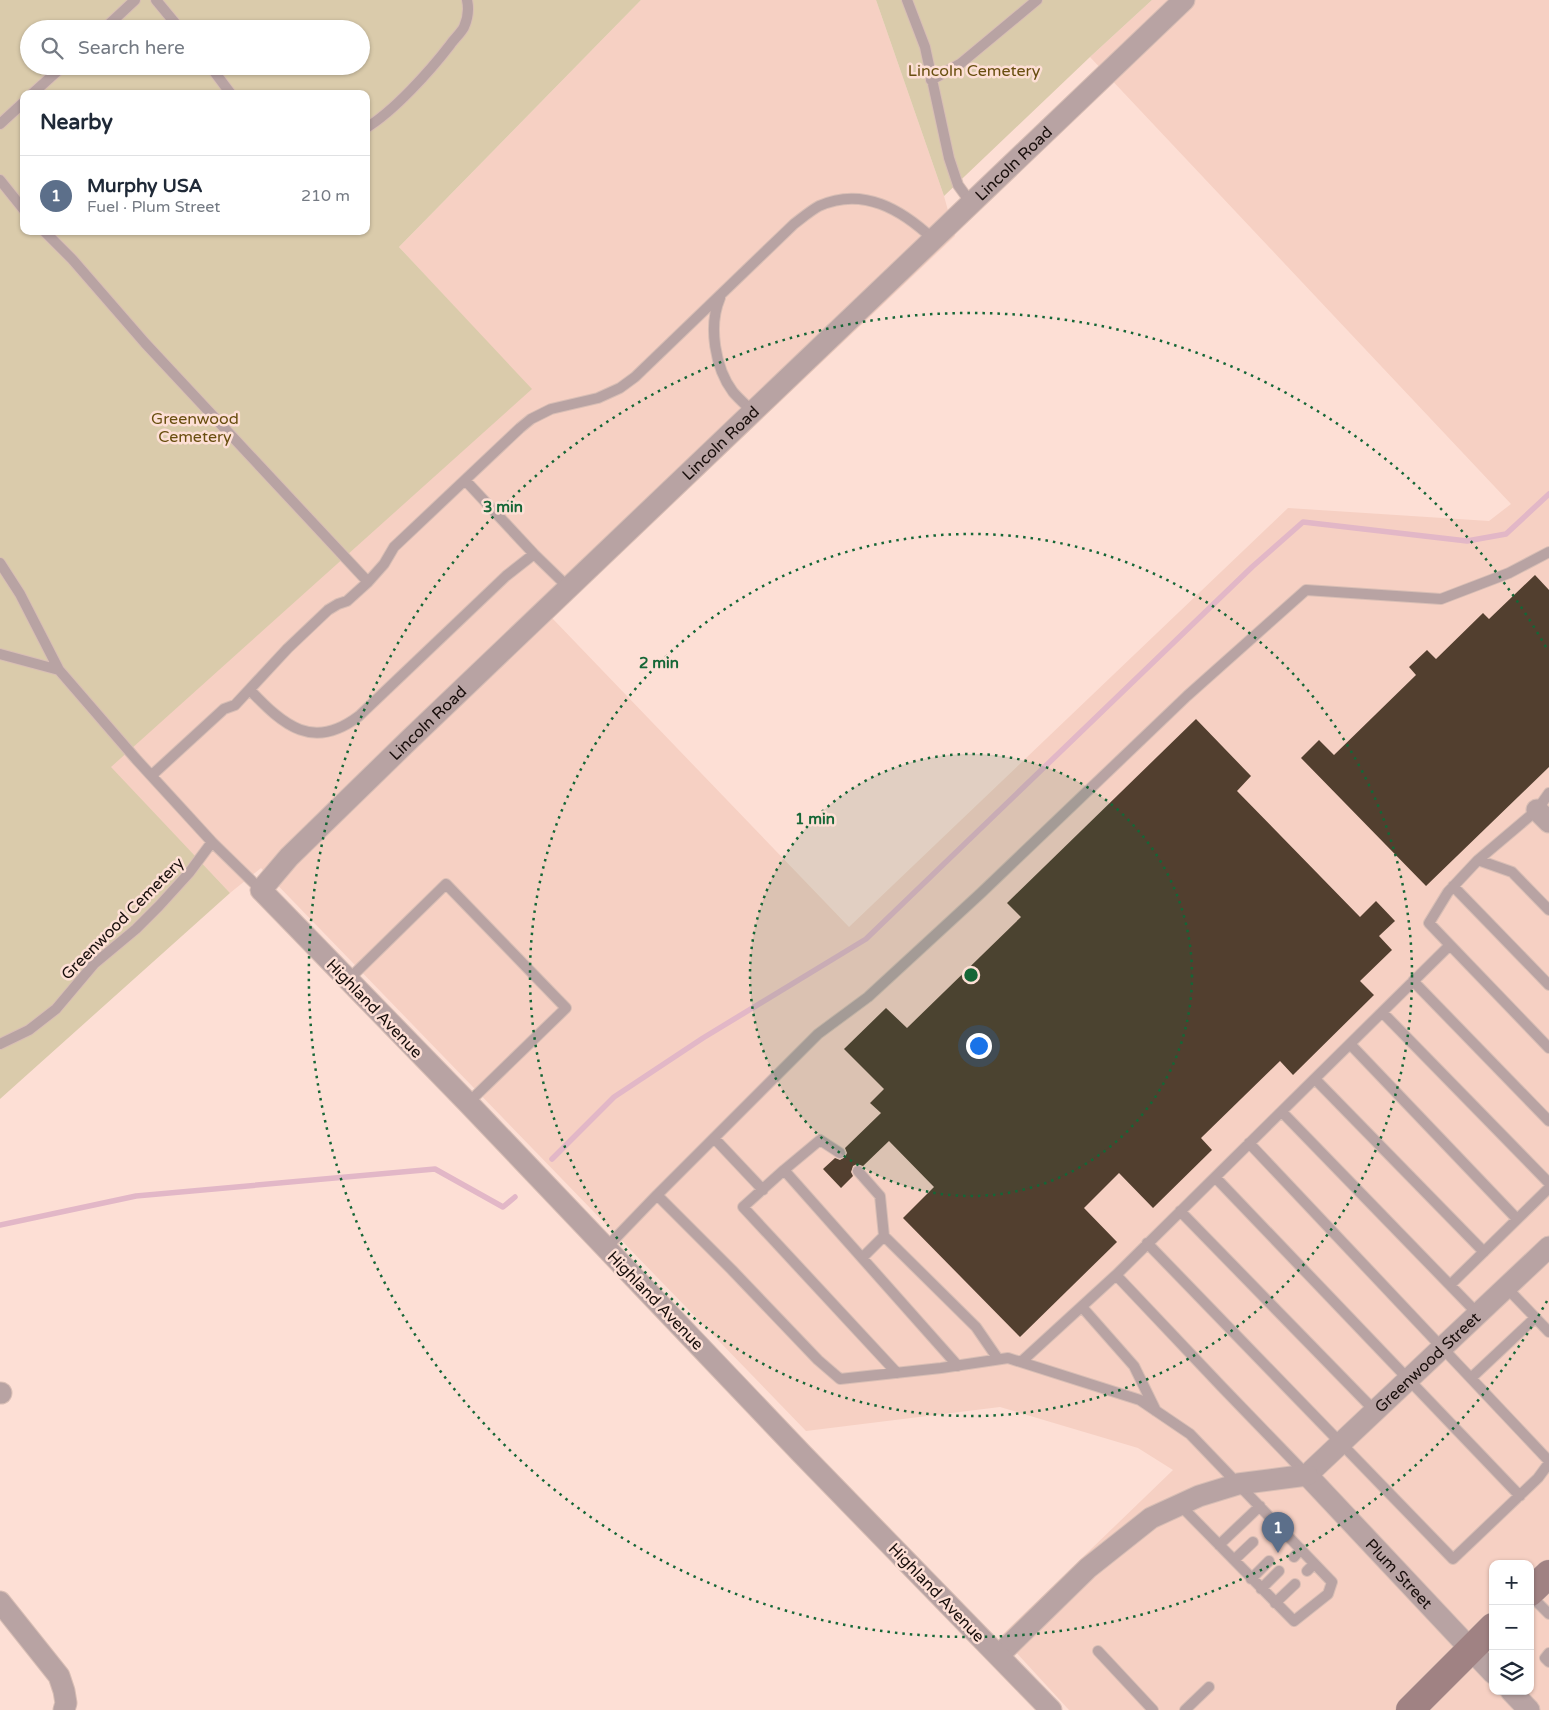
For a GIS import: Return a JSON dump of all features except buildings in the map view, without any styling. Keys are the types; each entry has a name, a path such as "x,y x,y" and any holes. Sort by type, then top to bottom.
{"main road":[{"path":"1534,1589 1549,1574"},
{"path":"1410,1710 1489,1631"}],"street":[{"name":"Lincoln Road","path":"261,890 289,857 1184,0"},
{"name":"Highland Avenue","path":"261,890 468,1103 802,1454 1051,1710"},
{"name":"Greenwood Street","path":"1307,1475 1477,1313 1548,1250"},
{"path":"999,1655 1088,1568 1151,1518 1199,1496 1238,1484 1307,1475"},
{"name":"Plum Street","path":"1307,1475 1489,1669"},
{"path":"0,1602 59,1676 66,1703 64,1710"},
{"path":"1515,1695 1529,1710"}],"lane":[{"path":"114,20 135,0"},
{"path":"156,0 173,20"},
{"path":"370,125 407,93 439,60 463,28 468,16 467,0"},
{"path":"907,0 925,47 949,158 958,185 971,203"},
{"path":"931,80 960,64 1037,0"},
{"path":"36,90 53,75"},
{"path":"217,75 228,90"},
{"path":"0,124 20,106"},
{"path":"0,180 20,205"},
{"path":"152,775 224,709 234,705 250,690 288,648 328,610 347,601 368,582 384,564 394,547 531,419 551,409 598,398 620,388 635,377 794,224 813,210 829,202 851,199 884,204 896,209 916,223 933,239"},
{"path":"48,235 72,258 145,343 368,582"},
{"path":"722,295 715,320 715,343 719,362 725,378 734,392 752,412"},
{"path":"465,480 534,554 569,588"},
{"path":"606,1248 818,1034 868,997 981,893 1187,696 1306,590 1441,599 1509,573 1549,552"},
{"path":"250,690 268,709 289,726 303,732 320,733 332,731 348,724 359,716 506,576 534,554"},
{"path":"0,563 20,594 59,670 212,842 261,890"},
{"path":"0,654 59,670"},
{"path":"1545,808 1478,860 1448,892 1429,923 1549,1048"},
{"name":"Greenwood Cemetery","path":"0,1044 29,1030 56,1009 94,964 136,929 159,906 189,873 212,842"},
{"path":"1478,860 1512,872 1549,910"},
{"path":"348,980 446,884 566,1008 468,1103"},
{"path":"1453,886 1549,985"},
{"path":"1021,1362 1116,1275 1450,944"},
{"path":"1413,981 1549,1121"},
{"path":"1382,1012 1549,1183"},
{"path":"1350,1044 1517,1219"},
{"path":"1315,1079 1484,1252"},
{"path":"1282,1112 1477,1313"},
{"path":"714,1138 763,1190"},
{"path":"840,1153 820,1140 744,1207 897,1373"},
{"path":"1147,1243 1453,1559 1520,1496 1538,1478 1549,1462 1249,1143"},
{"path":"784,1170 958,1366"},
{"path":"858,1171 880,1196 884,1236 976,1326 998,1359"},
{"path":"1215,1177 1520,1496"},
{"path":"1450,1285 1549,1188"},
{"path":"657,1195 818,1360 840,1379 958,1366 1008,1358 1140,1400 1190,1434 1260,1506 1271,1526 1291,1539 1297,1553 1311,1567 1332,1582 1328,1594 1294,1621 1274,1603 1180,1505"},
{"path":"1180,1211 1375,1411"},
{"path":"862,1258 884,1236"},
{"path":"1116,1275 1307,1475"},
{"path":"1506,1286 1549,1332"},
{"path":"1082,1306 1134,1366 1157,1412"},
{"path":"1471,1378 1535,1318"},
{"path":"1219,1545 1260,1506"},
{"path":"1283,1547 1291,1539"},
{"path":"1234,1560 1253,1542"},
{"path":"1251,1579 1269,1561"},
{"path":"1261,1589 1279,1571"},
{"path":"1274,1603 1295,1584"},
{"path":"1534,1597 1549,1614"},
{"path":"1098,1651 1153,1710"},
{"path":"1549,1653 1545,1658 1549,1662"},
{"path":"1185,1710 1209,1687"}],"shaded area":[{"path":"641,0 876,0 944,196 955,236 552,618 849,927 1288,508 1489,521 1511,504 1090,57 1152,0 1549,0 1549,1710 1069,1710 1001,1636 1173,1470 1138,1448 1000,1407 806,1431 261,868 230,893 110,767 531,389 399,247"}],"green space":[{"name":"Greenwood Cemetery","path":"0,0 641,0 399,247 532,389 111,767 230,893 0,1099"},
{"name":"Lincoln Cemetery","path":"876,0 1152,0 944,196"}],"waterway":[{"path":"552,1159 614,1097 703,1038 866,939 1252,567 1303,522 1467,541 1506,534 1549,494"},
{"path":"0,1225 136,1196 435,1169 503,1207 515,1197"}],"place":[{"name":"Murphy USA","path":"1278,1553"}]}
